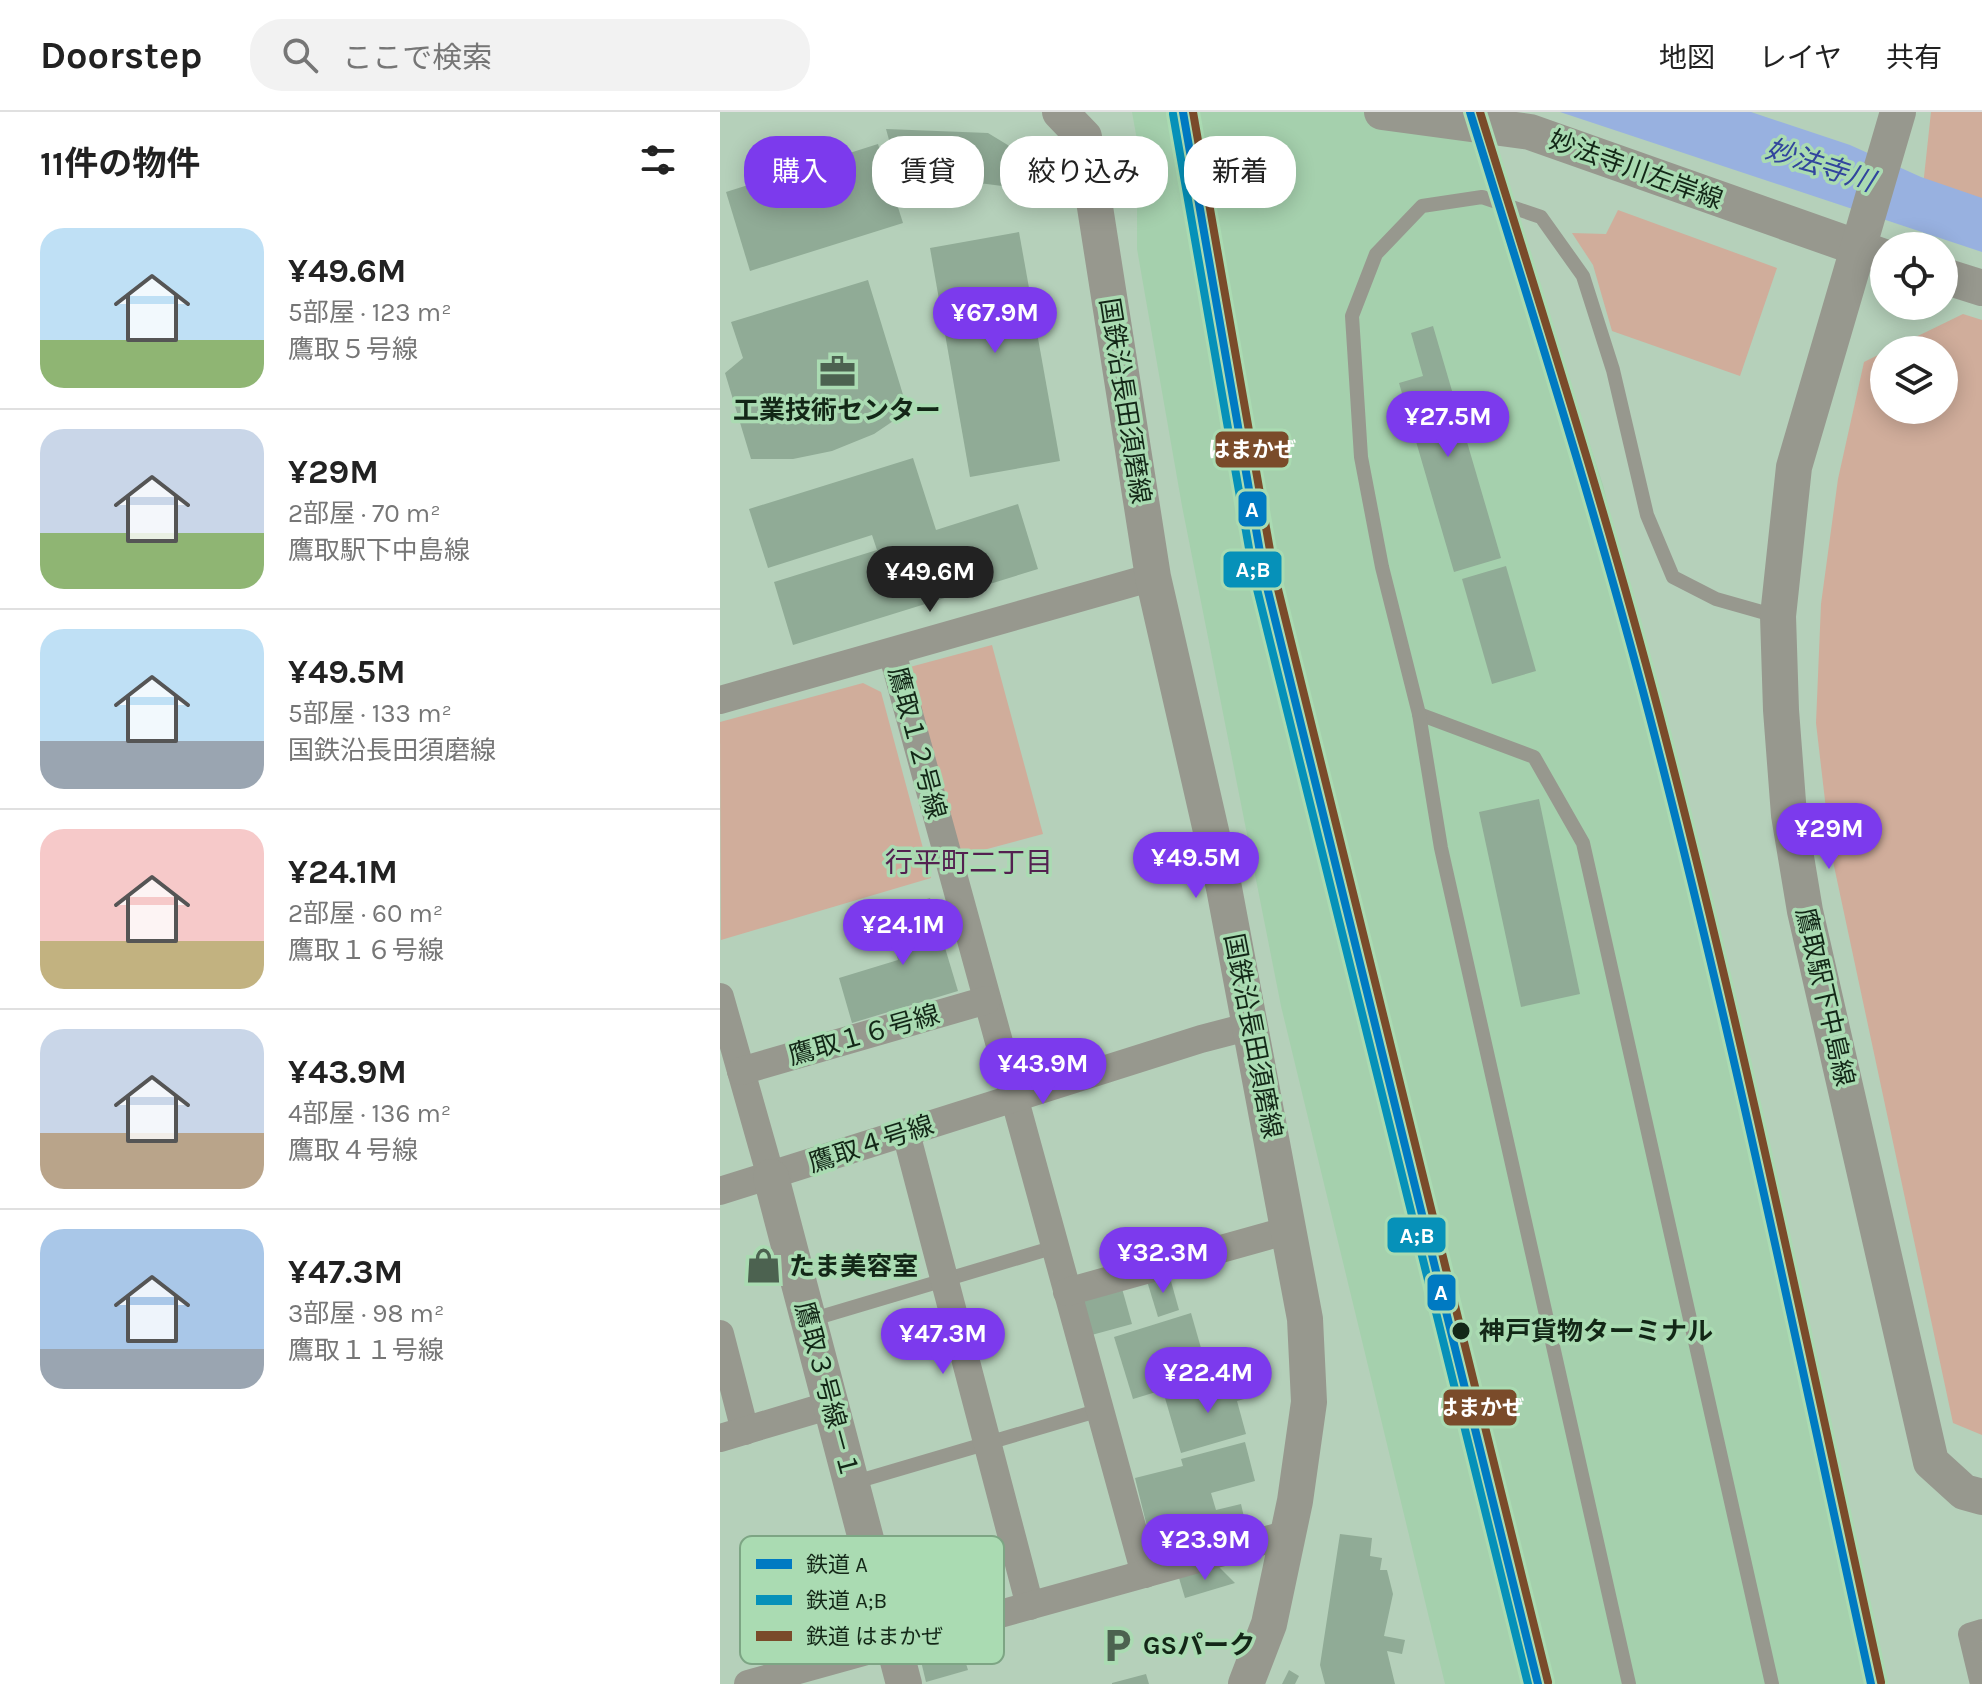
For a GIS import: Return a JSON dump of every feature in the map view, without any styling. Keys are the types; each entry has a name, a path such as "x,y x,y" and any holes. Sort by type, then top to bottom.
{"street":[{"name":"国鉄沿長田須磨線","path":"1060,112 1084,137 1153,577 1224,888 1305,1319 1309,1402 1295,1501 1269,1624 1246,1684"},
{"name":"妙法寺川左岸線","path":"1382,112 1530,132 1870,252"},
{"name":"鷹取駅下中島線","path":"1870,233 1869,214 1898,112"},
{"name":"鷹取駅下中島線","path":"1870,255 1794,467 1778,616 1789,815 1805,911 1931,1462 1973,1495"},
{"path":"1958,280 1982,288"},
{"path":"720,700 1153,577"},
{"name":"鷹取１２号線","path":"892,652 1145,1574"},
{"name":"鷹取３号線－１","path":"720,997 866,1536"},
{"name":"鷹取１６号線","path":"741,1071 987,1000"},
{"name":"鷹取４号線","path":"720,1191 1201,1039 1251,1026"},
{"path":"906,1133 1030,1606"},
{"path":"1067,1292 1289,1230"},
{"path":"720,1334 732,1435 831,1405"},
{"path":"1004,1613 1288,1534"},
{"path":"1981,1684 1969,1634 1982,1630"},
{"path":"748,1684 821,1664"},
{"name":"鷹取３号線－１","path":"899,1664 904,1684"}],"lane":[{"path":"1629,1684 1441,848 1419,714 1382,567 1361,457 1352,316 1376,254 1422,206 1482,197 1541,217 1583,276 1613,370 1647,515 1673,577 1716,599 1778,616"},
{"path":"1419,714 1534,757 1583,843 1772,1684"},
{"path":"809,1321 1055,1247"},
{"path":"852,1483 1100,1410"}],"shaded area":[{"path":"1132,112 1481,112 1603,485 1789,1269 1874,1684 1445,1684 1281,1006 1182,506 1137,249 1137,208 1168,208 1168,136 1136,136"},
{"path":"1931,112 1982,112 1982,205 1923,186"},
{"path":"1618,210 1777,268 1740,376 1612,331 1593,265 1572,233 1606,234"},
{"path":"1963,314 1982,320 1982,1435 1953,1423 1831,852 1816,723 1821,604 1838,479 1864,362 1870,359 1870,424 1958,424 1958,336 1918,336 1951,320 1958,320"},
{"path":"992,645 1043,834 961,856 910,667"},
{"path":"863,683 881,692 931,878 721,940 720,722"}],"water":[{"name":"妙法寺川","path":"1560,112 1751,112 1850,145 1921,177 1982,198 1982,252 1958,244 1958,232 1922,232"}],"building":[{"path":"886,129 988,133 1000,140 1000,186 984,184 984,136 888,136"},
{"path":"872,146 872,208 898,208 903,223 750,271 726,192 744,186 744,208 856,208 856,151"},
{"path":"1019,232 1060,461 970,477 930,248"},
{"path":"868,280 908,411 874,434 832,451 793,459 751,459 725,373 743,358 731,322"},
{"path":"1433,326 1501,558 1454,572 1399,383 1423,376 1411,333"},
{"path":"913,458 936,530 1018,504 1038,569 793,645 774,582 877,550 872,535 768,568 749,509"},
{"path":"1506,566 1536,671 1492,684 1462,579"},
{"path":"1539,799 1580,994 1521,1007 1479,812"},
{"path":"930,898 958,991 852,1023 839,978 898,960 884,912"},
{"path":"1169,1274 1179,1310 1158,1317 1147,1281"},
{"path":"1121,1285 1132,1324 1088,1336 1077,1297"},
{"path":"1191,1313 1209,1376 1133,1399 1114,1337"},
{"path":"1242,1377 1248,1398 1237,1401 1246,1434 1181,1453 1165,1398"},
{"path":"1245,1442 1255,1481 1211,1493 1216,1510 1241,1504 1244,1517 1222,1523 1226,1537 1154,1555 1135,1478 1183,1466 1181,1459"},
{"path":"1340,1534 1372,1538 1370,1556 1382,1558 1380,1570 1387,1570 1393,1594 1384,1636 1405,1640 1402,1654 1387,1651 1395,1684 1325,1684 1320,1665"},
{"path":"1219,1567 1235,1583 1185,1598 1179,1578"},
{"path":"922,1664 966,1664 968,1670 926,1682"},
{"path":"1289,1670 1299,1676 1295,1684 1282,1684"},
{"path":"1146,1674 1149,1684 1112,1684 1112,1683"}],"rail line":[{"name":"A","path":"1183,112 1264,575 1538,1684"},
{"name":"はまかぜ","path":"1193,112 1274,573 1548,1682"},
{"name":"A","path":"1470,112 1629,638 1680,835 1792,1319 1871,1684"},
{"name":"はまかぜ","path":"1480,112 1639,637 1690,834 1802,1318 1881,1682"},
{"name":"A;B","path":"1173,114 1254,577 1528,1684"}],"place":[{"name":"工業技術センター","path":"837,371"},
{"name":"たま美容室","path":"763,1266"},
{"name":"神戸貨物ターミナル","path":"1461,1331"},
{"name":"GSパーク","path":"1117,1645"}],"district":[{"name":"行平町二丁目","path":"969,862"}]}
